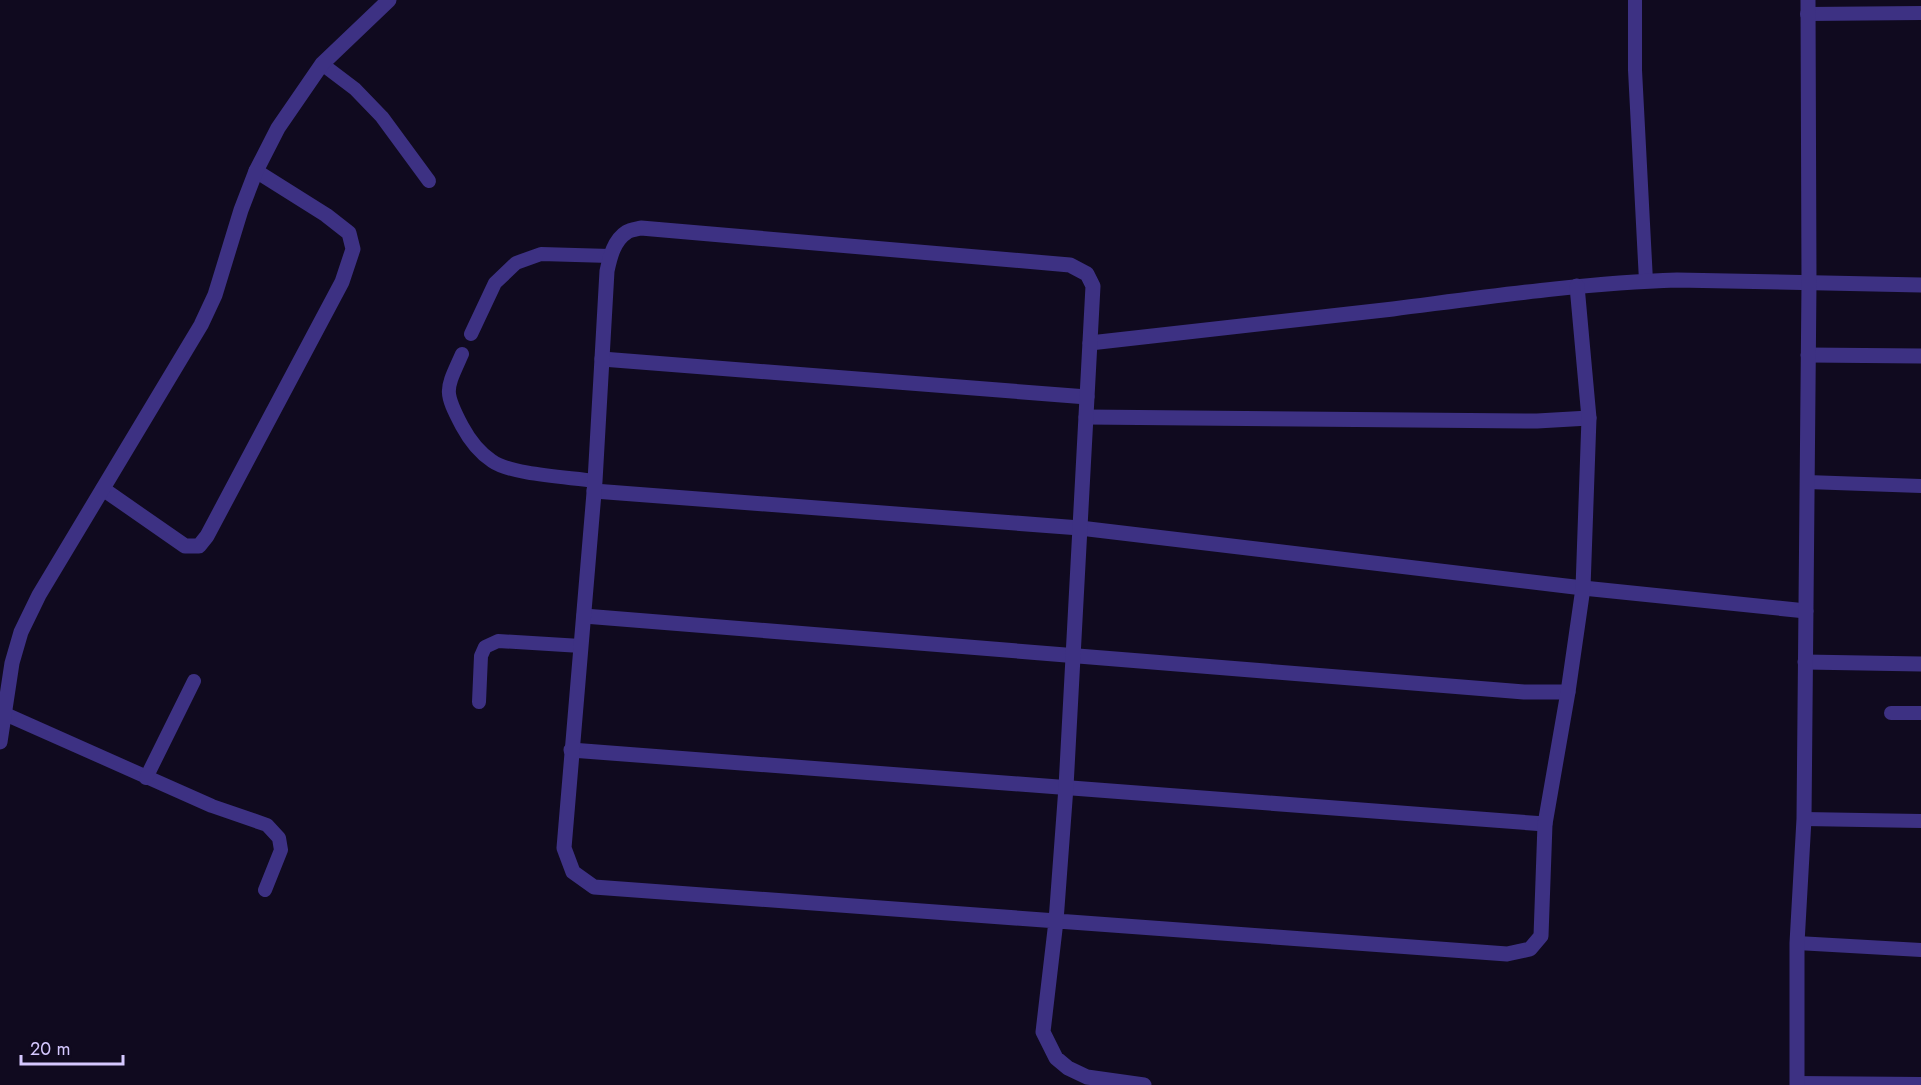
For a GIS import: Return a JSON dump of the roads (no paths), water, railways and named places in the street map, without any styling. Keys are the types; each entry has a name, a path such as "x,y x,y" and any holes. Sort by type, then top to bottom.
{"street":[{"path":"0,742 12,663 21,632 39,595 201,325 215,296 241,210 256,171 278,128 322,64 389,0"},
{"path":"1797,1084 1797,943 1804,819 1806,611 1809,283 1807,7"},
{"path":"103,489 185,546 199,546 207,536 342,282 353,249 349,233 326,215 256,171"},
{"path":"1144,1085 1087,1077 1068,1068 1056,1058 1043,1032 1056,921 1066,787 1093,286 1087,274 1070,265 641,228 627,232 616,243 607,271 595,486 564,848 573,872 594,887 1056,921 1508,954 1530,949 1541,936 1545,824 1583,588 1589,418 1577,286"},
{"path":"1090,343 1289,322 1577,286 1646,281 1921,285"},
{"path":"1808,355 1921,356"},
{"path":"602,359 1087,397"},
{"path":"1086,417 1537,421 1589,418"},
{"path":"595,486 1080,528 1583,588 1806,611"},
{"path":"584,616 1524,692 1568,692"},
{"path":"1805,662 1921,664"},
{"path":"572,750 1545,824"}],"lane":[{"path":"1635,0 1635,70 1646,281"},
{"path":"1807,7 1921,13"},
{"path":"322,64 355,88 382,117 429,181"},
{"path":"471,334 495,283 516,263 541,254 610,256"},
{"path":"462,354 449,383 448,396 469,438 492,461 515,470 595,486"},
{"path":"1807,482 1921,486"},
{"path":"479,702 482,656 485,647 498,641 581,646"},
{"path":"146,778 194,681"},
{"path":"1891,713 1921,714"},
{"path":"5,714 212,806 267,825 279,838 281,850 265,890"},
{"path":"1804,819 1921,821"},
{"path":"1797,943 1921,950"},
{"path":"1797,1084 1921,1084"}]}
